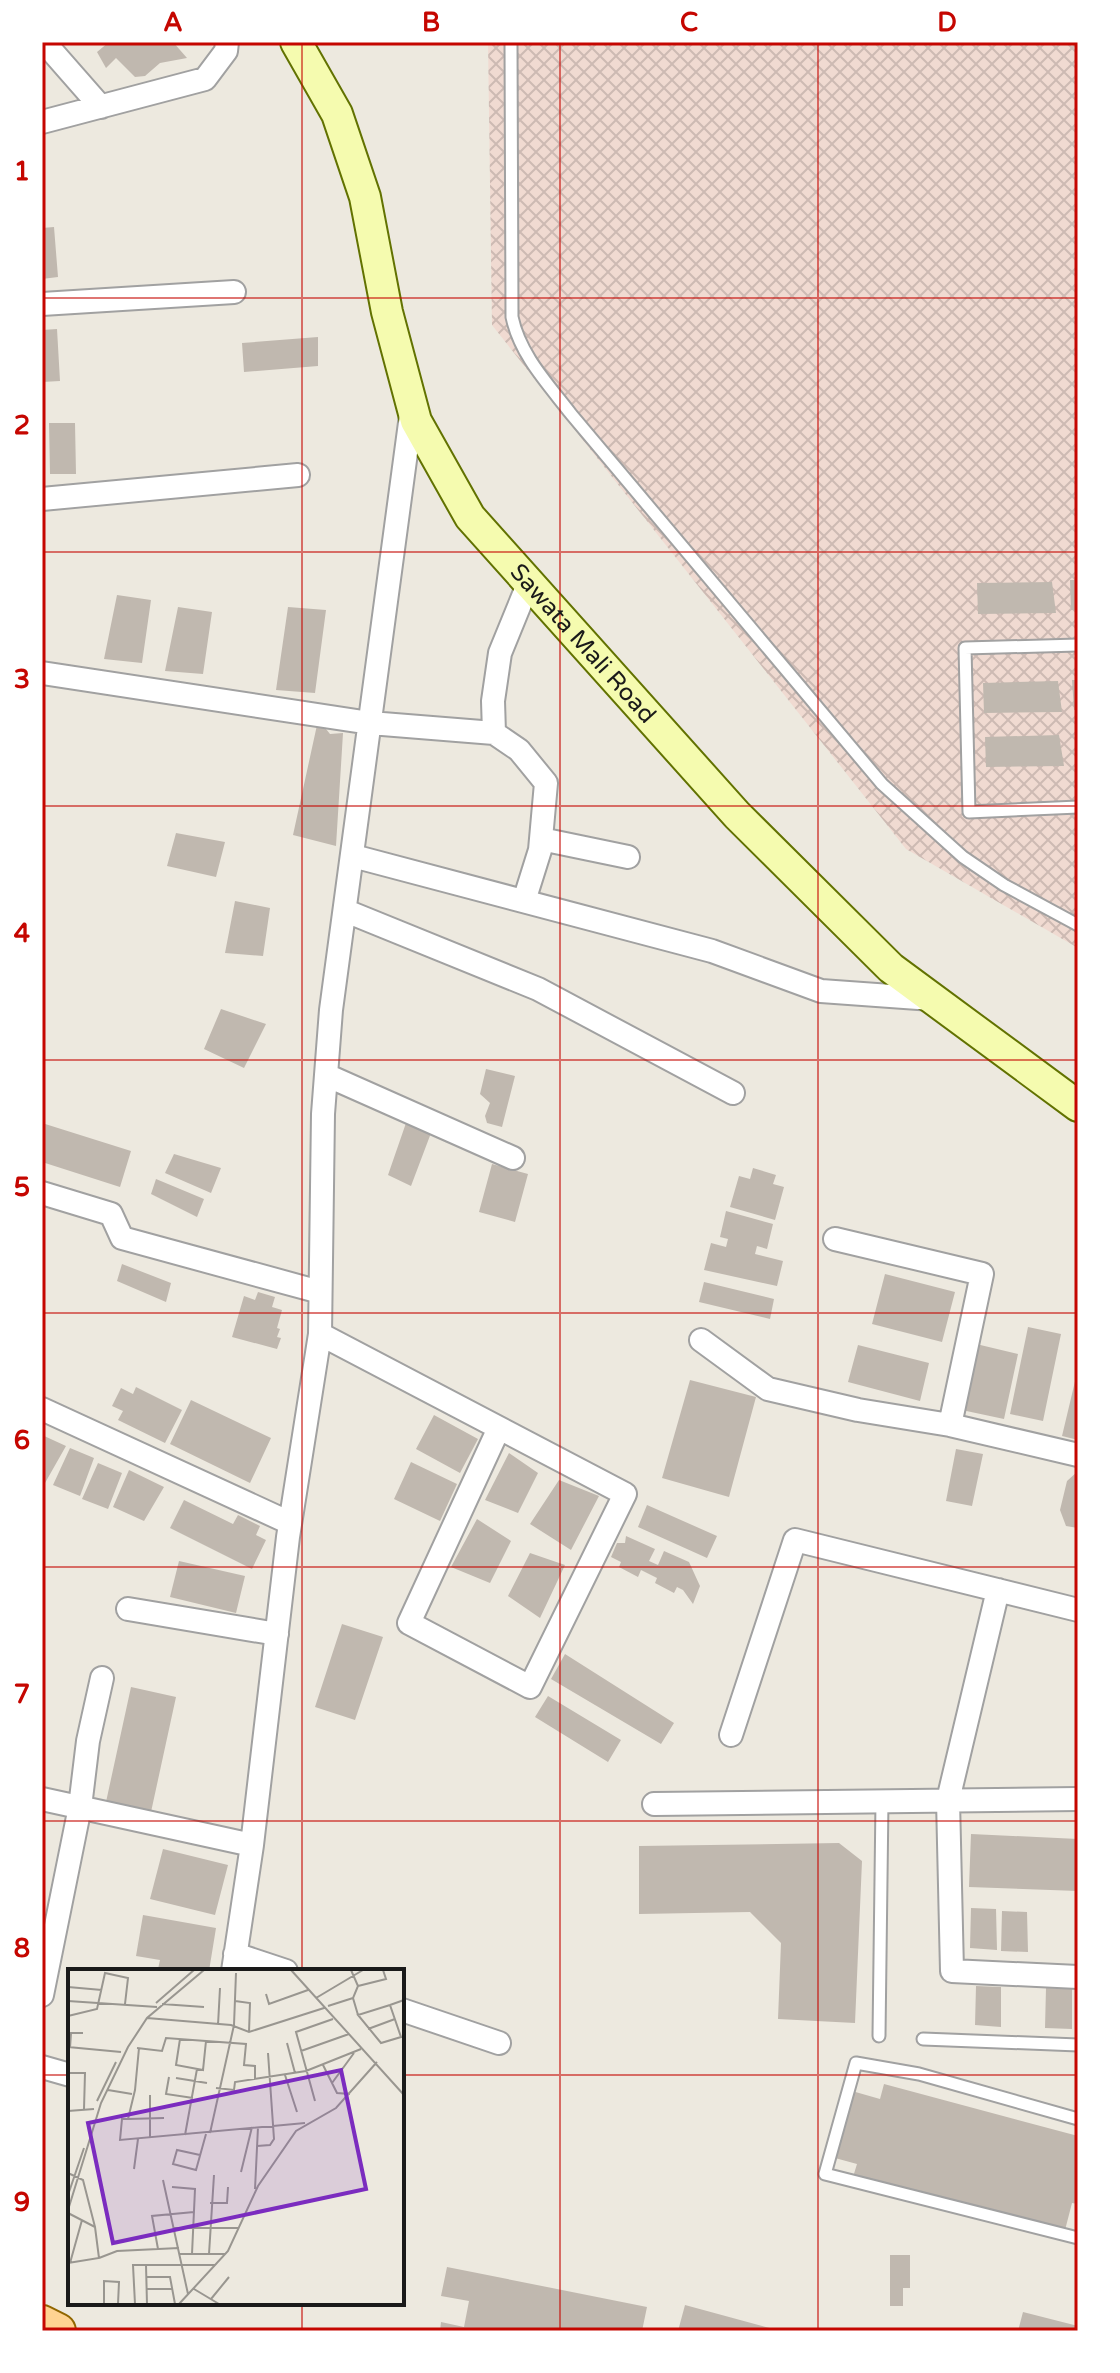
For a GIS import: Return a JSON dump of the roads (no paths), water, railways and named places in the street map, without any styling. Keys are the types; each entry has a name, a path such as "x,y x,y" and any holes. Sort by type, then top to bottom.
{"main road":[{"path":"42,2323 58,2331"}],"street":[{"path":"44,42 101,107"},
{"path":"42,122 205,79 226,51 227,42"},
{"name":"Sawata Mali Road","path":"296,42 337,114 365,197 387,312 416,421 470,517 737,815 891,968 1078,1106"},
{"path":"42,304 234,292"},
{"path":"274,1969 234,1962 252,1845 290,1523 320,1334 326,1075 331,1010 413,407"},
{"path":"42,499 298,475"},
{"path":"494,733 493,701 500,653 529,582"},
{"path":"42,673 370,723 494,733 519,750 546,783 541,839 524,901"},
{"path":"541,839 628,857"},
{"path":"353,856 712,951 821,991 934,999"},
{"path":"346,911 538,989 733,1093"},
{"path":"326,1075 513,1158"},
{"path":"42,1193 111,1214 122,1238 320,1292"},
{"path":"835,1239 982,1274 950,1425"},
{"path":"320,1334 625,1494 530,1687 409,1623 499,1428"},
{"path":"701,1340 768,1389 858,1410 950,1425 1078,1455"},
{"path":"42,1409 290,1523"},
{"path":"731,1735 795,1540 1078,1610"},
{"path":"998,1590 948,1800 952,1971 1078,1977"},
{"path":"128,1609 277,1634"},
{"path":"42,1995 102,1678"},
{"path":"42,1799 252,1845"},
{"path":"654,1804 1078,1799"},
{"path":"404,2011 499,2043"},
{"path":"42,2067 68,2074"}],"lane":[{"path":"511,42 512,317 515,332 530,360 571,414 882,784 963,857 1004,885 1078,925"},
{"path":"1078,645 965,648 969,812 1078,807"},
{"path":"879,2036 882,1801"},
{"path":"923,2039 1078,2045"},
{"path":"1078,2119 919,2074 856,2063 825,2174 1078,2238"}]}
